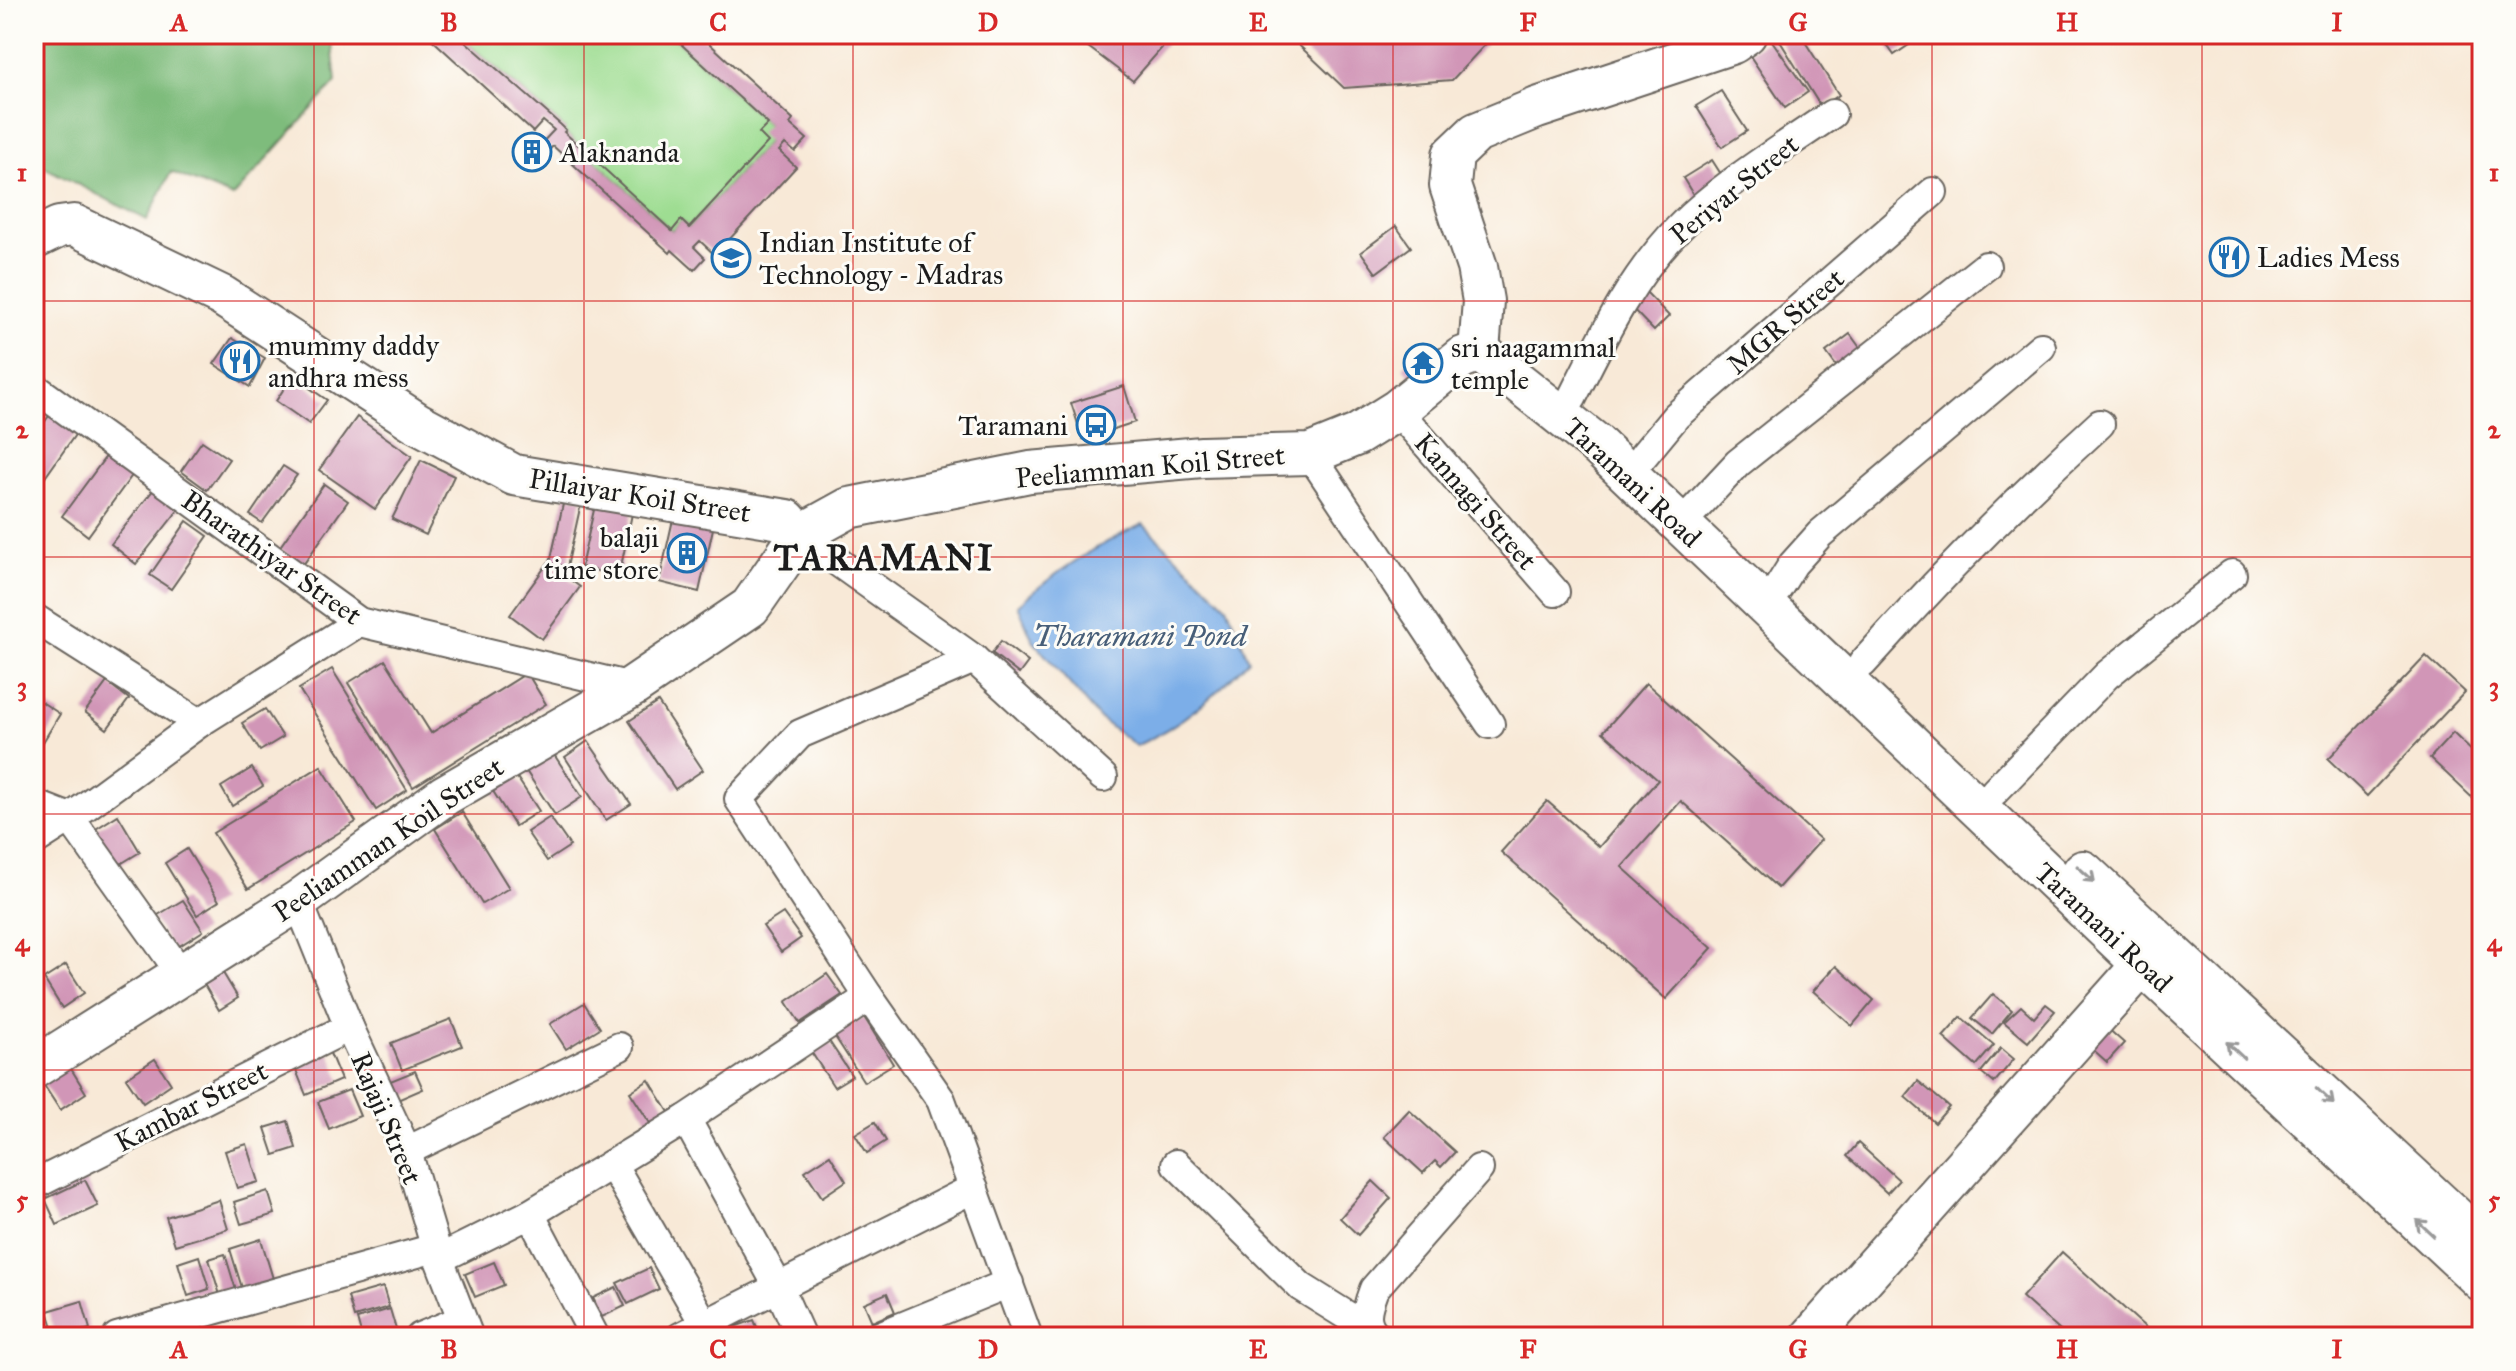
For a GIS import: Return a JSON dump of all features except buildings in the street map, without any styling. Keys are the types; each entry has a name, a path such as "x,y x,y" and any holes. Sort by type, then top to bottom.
{"street":[{"path":"1479,351 1483,301 1477,267 1450,186 1453,155 1476,133 1537,108 1733,43 1746,34"},
{"name":"Periyar Street","path":"1572,398 1632,287 1653,257 1682,225 1740,178 1832,114"},
{"name":"MGR Street","path":"1643,456 1676,416 1933,192"},
{"name":"Pillaiyar Koil Street","path":"42,228 74,225 86,229 222,296 416,422 514,475 787,520 800,535"},
{"path":"1695,509 1738,463 1986,266"},
{"path":"1778,588 1793,564 1820,534 2041,347"},
{"name":"Taramani Road","path":"1479,351 1555,384 1643,456 1778,588 1863,663 1995,791 2153,955 2482,1281"},
{"name":"Taramani Road","path":"1479,351 1595,443 2153,955 2482,1242"},
{"name":"Peeliamman Koil Street","path":"34,1068 298,901 445,795 632,687 750,607 800,535 849,508 1030,472 1202,457 1310,454 1357,435 1397,410 1461,358 1479,351"},
{"name":"Bharathiyar Street","path":"34,387 359,622 632,687"},
{"name":"Kannagi Street","path":"1397,410 1555,592"},
{"path":"1863,663 1917,602 2052,467 2100,424"},
{"path":"1310,454 1490,724"},
{"path":"800,535 974,659 1103,777"},
{"path":"1995,791 2107,675 2232,574"},
{"path":"34,618 199,723"},
{"path":"34,841 199,723 359,622"},
{"path":"974,659 800,734 739,799 941,1100 1028,1337"},
{"path":"34,804 70,818 182,975"},
{"name":"Rajaji Street","path":"298,901 349,1027 407,1151 437,1254 465,1328"},
{"path":"1811,1337 2153,955"},
{"path":"117,1337 437,1254 530,1214 686,1119 869,997"},
{"name":"Kambar Street","path":"34,1185 349,1027"},
{"path":"407,1151 619,1047"},
{"path":"686,1119 779,1288 801,1337"},
{"path":"612,1164 709,1331"},
{"path":"1176,1164 1301,1287 1374,1334"},
{"path":"1374,1334 1365,1313 1374,1289 1479,1169"},
{"path":"680,1337 709,1331 779,1288 974,1188"},
{"path":"530,1214 595,1337"},
{"path":"877,1337 1009,1283"},
{"path":"420,1337 465,1328"}],"green space":[{"path":"34,34 331,34 336,82 233,197 171,172 147,220 34,162"},
{"path":"457,34 670,34 768,124 768,142 689,228 681,221 672,231 564,132 561,125"}],"water":[{"name":"Tharamani Pond","path":"1143,524 1227,606 1249,660 1197,709 1136,746 1099,718 1033,641 1018,605 1078,560"}],"place":[{"name":"Alaknanda","path":"532,152"},
{"name":"Ladies Mess","path":"2229,257"},
{"name":"Indian Institute of Technology - Madras","path":"731,258"},
{"name":"mummy daddy andhra mess","path":"240,361"},
{"name":"sri naagammal temple","path":"1423,363"},
{"name":"Taramani","path":"1096,425"},
{"name":"balaji time store","path":"687,553"}],"district":[{"name":"TARAMANI","path":"884,557"}]}
